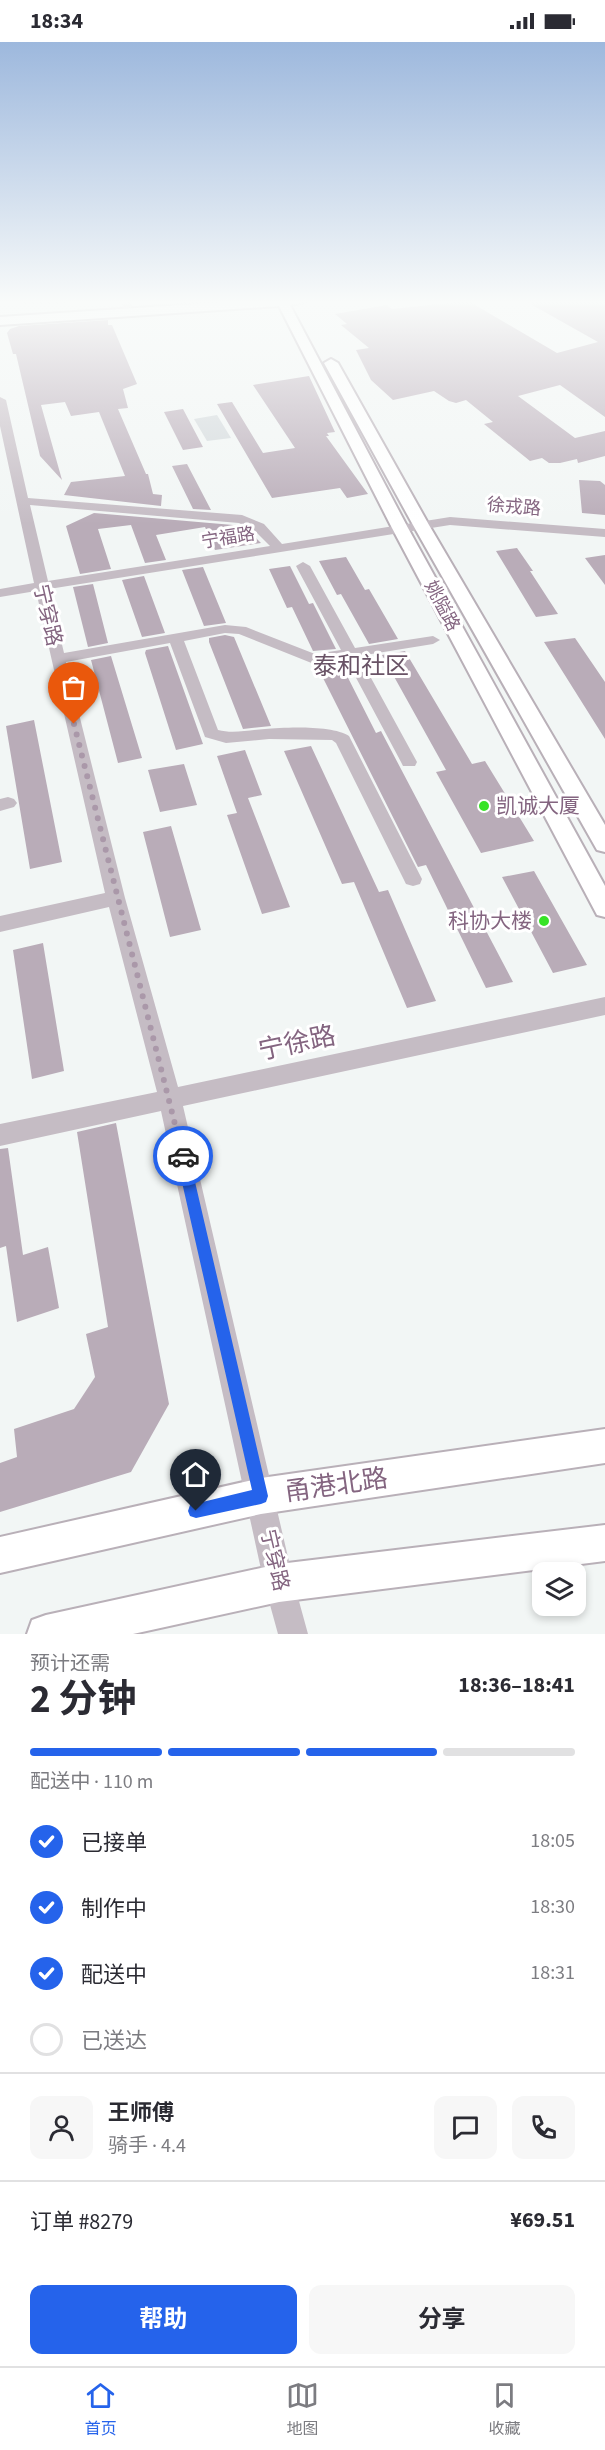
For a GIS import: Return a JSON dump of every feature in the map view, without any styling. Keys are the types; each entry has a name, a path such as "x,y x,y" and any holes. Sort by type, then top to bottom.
{"main road":[{"name":"姚隘路","path":"326,375 400,528 605,908"},
{"name":"姚隘路","path":"333,375 605,844"},
{"name":"甬港北路","path":"0,1555 261,1496 605,1446"},
{"path":"46,1634 279,1583 605,1543"}],"street":[{"name":"宁穿路","path":"0,400 58,659 116,897 170,1099 279,1583 294,1634"},
{"path":"22,501 242,519 260,527 279,548"},
{"name":"徐戎路","path":"421,525 450,521 477,521 605,533"},
{"name":"宁福路","path":"0,593 421,525"},
{"path":"303,566 409,762"},
{"path":"58,659 233,629 314,659 433,640"},
{"path":"175,638 211,733 226,738 269,734 336,735 343,740 413,879"},
{"path":"0,924 116,897"},
{"name":"宁徐路","path":"0,1135 605,1006"}],"shaded area":[{"path":"217,415 231,438 207,441 194,419"}],"building":[{"path":"21,375 133,375 137,384 123,389 128,408 118,409 146,474 148,474 153,494 162,495 161,506 64,495 71,482 125,476 99,412 71,416 65,402 41,405 62,480 40,456"},
{"path":"369,375 605,375 605,417 560,385 518,396 575,438 605,431 605,456 578,463 577,459 560,463 549,463 542,458 530,461 484,424 493,422 466,400 456,403 434,391 393,400"},
{"path":"309,376 335,432 327,433 329,436 326,436 368,494 347,498 340,488 272,498 217,404 232,402 263,453 295,448 253,385"},
{"path":"183,409 203,447 183,450 164,412"},
{"path":"187,464 211,510 193,509 172,466"},
{"path":"579,480 600,481 605,485 605,515 582,513"},
{"path":"94,513 233,525 249,531 261,543 215,550 205,527 156,535 166,560 145,563 131,525 98,529 111,569 80,574 66,526"},
{"path":"517,548 558,614 536,617 496,551"},
{"path":"605,555 605,585 585,558"},
{"path":"346,557 365,590 369,589 398,639 369,644 341,594 337,595 319,561"},
{"path":"290,566 309,604 313,603 336,649 313,651 292,607 287,608 269,569"},
{"path":"203,567 226,623 204,626 182,570"},
{"path":"144,576 165,633 142,637 122,580"},
{"path":"93,584 108,643 88,647 73,587"},
{"path":"225,635 234,637 271,726 243,729 209,642 209,638"},
{"path":"575,638 605,682 605,739 544,642"},
{"path":"168,646 203,744 176,750 145,653 146,650"},
{"path":"405,651 472,764 485,761 534,841 481,853 436,772 446,770 382,655"},
{"path":"111,656 142,758 118,763 91,660"},
{"path":"340,662 376,733 381,731 513,982 486,988 426,865 418,867 319,670 322,670 320,665"},
{"path":"34,720 62,862 30,869 6,726"},
{"path":"311,746 379,892 388,890 436,1001 407,1008 354,882 342,884 284,751"},
{"path":"245,750 262,795 248,798 290,907 262,914 227,815 237,813 217,756"},
{"path":"184,764 197,805 160,812 148,770"},
{"path":"171,826 201,930 170,937 143,832"},
{"name":"科协大楼","path":"534,871 587,965 553,973 502,877"},
{"path":"43,943 64,1071 32,1079 13,950"},
{"path":"116,1123 169,1404 131,1472 0,1512 0,1463 17,1457 14,1429 74,1409 95,1377 86,1334 108,1327 77,1132"},
{"path":"8,1148 23,1255 48,1247 59,1308 17,1322 6,1246 0,1248 0,1149"}],"way so far":[{"path":"74,724 183,1156"}],"place":[{"name":"凯诚大厦","path":"484,806"},
{"name":"科协大楼","path":"544,921"}],"district":[{"name":"泰和社区","path":"361,666"}],"route":[{"path":"183,1156 261,1496 196,1511"}]}
